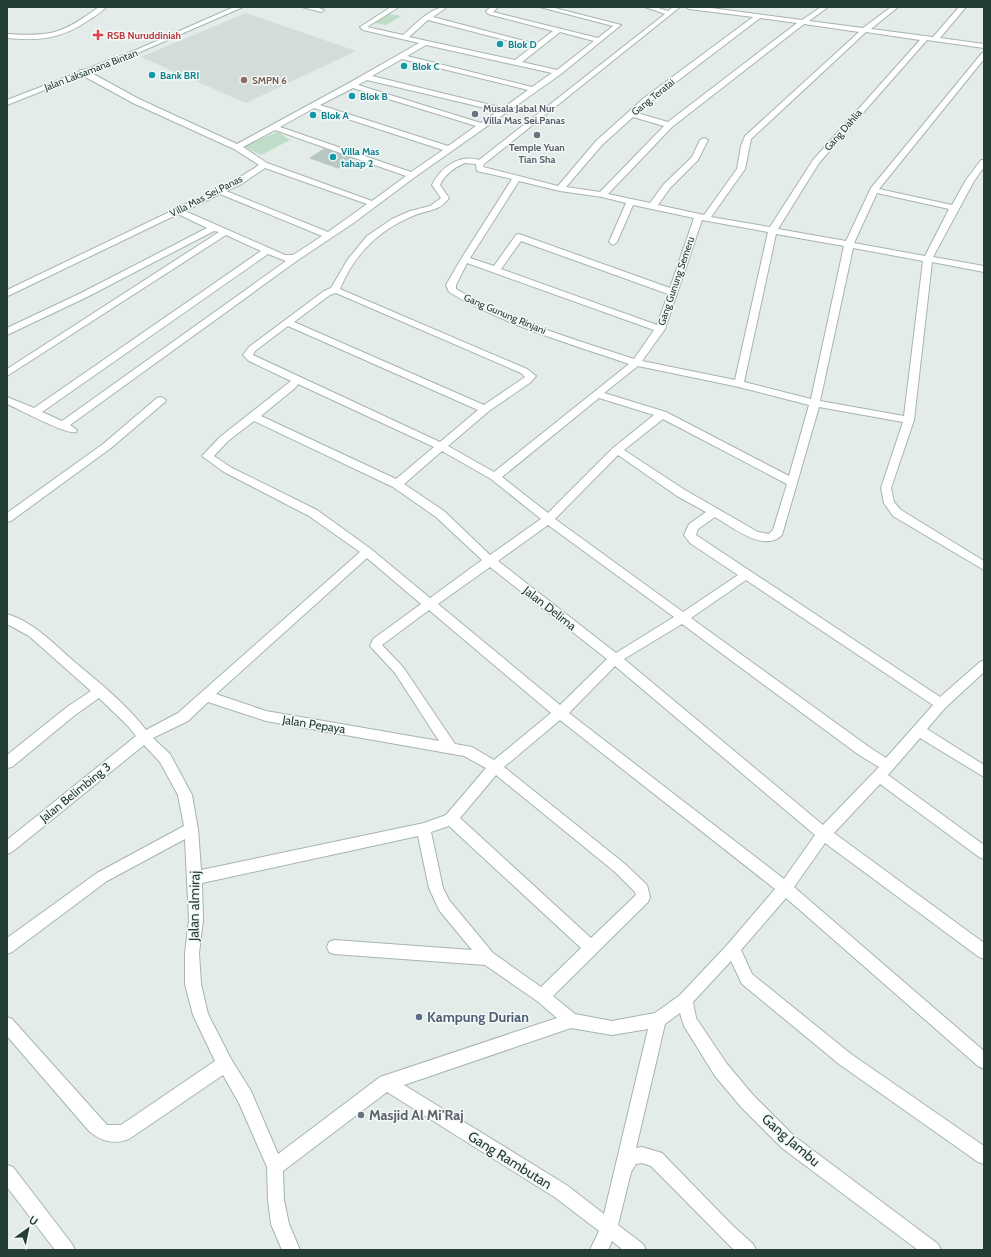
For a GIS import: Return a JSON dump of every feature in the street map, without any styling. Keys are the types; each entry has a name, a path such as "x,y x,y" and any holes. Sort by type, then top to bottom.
{"street":[{"path":"7,36 42,37 58,34 104,7"},
{"name":"Jalan Laksamana Bintan","path":"7,97 202,20 229,7"},
{"name":"Jalan Laksamana Bintan","path":"7,103 138,51 240,7"},
{"path":"305,7 321,10"},
{"path":"396,7 363,27 365,29 558,72"},
{"path":"405,37 427,18 444,7"},
{"path":"495,7 489,11 490,13 557,31 599,40"},
{"path":"62,426 295,258 329,236 448,149 558,72 618,25 543,7"},
{"path":"648,7 670,13"},
{"path":"480,163 677,7"},
{"path":"689,7 984,46"},
{"path":"729,12 737,7"},
{"path":"602,195 668,125 803,22 825,7"},
{"name":"Gang Gunung Semeru","path":"495,477 636,363 660,329 672,292 702,218 741,169 744,161 745,143 748,138 866,30 894,7"},
{"path":"935,39 963,7"},
{"name":"Gang Teratai","path":"560,189 600,143 647,100 758,17"},
{"path":"427,18 538,46"},
{"path":"517,62 557,31"},
{"name":"Gang Dahlia","path":"738,384 772,231 816,162 925,38"},
{"path":"237,147 352,85 426,42"},
{"path":"616,450 681,493 756,535 773,537 778,532 815,403 849,244 874,190 984,54"},
{"path":"402,57 533,89"},
{"path":"83,72 136,101 237,147 264,164 374,204"},
{"path":"365,77 503,110"},
{"path":"352,85 482,126"},
{"path":"314,106 448,149"},
{"path":"631,114 668,125"},
{"path":"274,127 412,175"},
{"path":"652,207 667,186 695,158 704,140"},
{"path":"335,290 345,269 374,234 409,214 432,209 441,204 445,198 436,185 439,179 452,167 462,161 471,160 480,163"},
{"path":"984,162 970,180 928,259 909,420 886,488 889,503 897,513 984,566"},
{"path":"480,163 480,169 485,171 560,189 602,195 702,218 984,269"},
{"name":"Villa Mas Sei.Panas","path":"7,293 219,192 236,183 264,164"},
{"name":"Gang Gunung Rinjani","path":"516,179 465,259 451,285 452,290 494,312 636,363"},
{"path":"874,190 954,208"},
{"path":"219,192 329,236"},
{"path":"613,242 630,202"},
{"path":"177,211 284,258 295,258"},
{"path":"7,332 84,295 213,228"},
{"path":"7,374 107,307 225,232"},
{"path":"496,270 519,237 672,292"},
{"path":"34,413 267,251"},
{"path":"465,259 660,329"},
{"path":"397,484 442,447 485,409 528,380 531,376 509,364 343,292 335,290 327,293 252,349 248,355 252,359 442,447 495,477 548,519 864,751 884,771 984,853"},
{"path":"288,323 485,409"},
{"path":"636,363 738,384 815,403 909,420"},
{"path":"297,379 292,386 224,439 206,456 228,470 313,513 367,552 560,713 785,888 984,1061"},
{"path":"597,394 662,414 792,482"},
{"path":"7,400 72,430"},
{"path":"7,518 107,446 161,400"},
{"path":"450,747 399,670 376,646 377,642 548,519 616,450 662,414"},
{"name":"Jalan Delima","path":"253,416 397,484 440,514 490,561 615,659 824,834 984,952"},
{"path":"714,512 693,527 690,535 694,540 941,704"},
{"path":"144,737 183,717 367,552"},
{"path":"195,878 424,829 451,819 495,767 560,713 615,659 682,618 747,574"},
{"name":"Jalan almiraj","path":"7,618 33,633 100,691 133,722 144,737 165,758 185,795 191,830 195,878 196,920 192,953 193,984 202,1015 225,1064 245,1097 275,1167 276,1200 280,1224 285,1239 291,1250"},
{"path":"275,1167 386,1083 571,1021 612,1028 658,1020 685,1000 733,949 785,888 824,834 884,771 941,704 984,665"},
{"path":"7,763 70,711 100,691"},
{"name":"Jalan Pepaya","path":"206,696 266,716 467,751 495,767 620,868 642,889 643,897 592,948"},
{"path":"919,730 984,772"},
{"name":"Jalan Belimbing 3","path":"7,848 144,737"},
{"path":"451,819 592,948 542,996"},
{"path":"424,829 433,878 444,905 488,958 542,996 571,1021"},
{"path":"7,947 26,931 102,877 191,830"},
{"path":"334,947 488,958"},
{"path":"733,949 746,979 845,1059 984,1156"},
{"name":"Gang Jambu","path":"685,1000 689,1021 721,1070 747,1101 788,1142 932,1250"},
{"path":"599,1250 609,1228 658,1020"},
{"path":"7,1024 104,1133 123,1133 225,1064"},
{"name":"Gang Rambutan","path":"386,1083 562,1192 637,1250"},
{"path":"623,1169 631,1157 642,1155 656,1159 726,1231 747,1250"},
{"path":"7,1173 66,1250"}],"shaded area":[{"name":"SMPN 6","path":"246,13 356,51 246,103 141,57"}],"green space":[{"path":"385,13 401,16 386,25 370,22"},
{"path":"278,132 290,140 261,155 243,146"}],"building":[{"name":"Villa Mas tahap 2","path":"324,149 353,159 338,168 310,158"}],"place":[{"name":"RSB Nuruddiniah","path":"98,35"},
{"name":"Blok D","path":"500,44"},
{"name":"Blok C","path":"404,66"},
{"name":"Bank BRI","path":"152,75"},
{"name":"SMPN 6","path":"244,80"},
{"name":"Blok B","path":"352,96"},
{"name":"Musala Jabal Nur Villa Mas Sei.Panas","path":"475,114"},
{"name":"Blok A","path":"313,115"},
{"name":"Temple Yuan Tian Sha","path":"537,135"},
{"name":"Villa Mas tahap 2","path":"333,157"},
{"name":"Kampung Durian","path":"419,1017"},
{"name":"Masjid Al Mi'Raj","path":"361,1115"}]}
